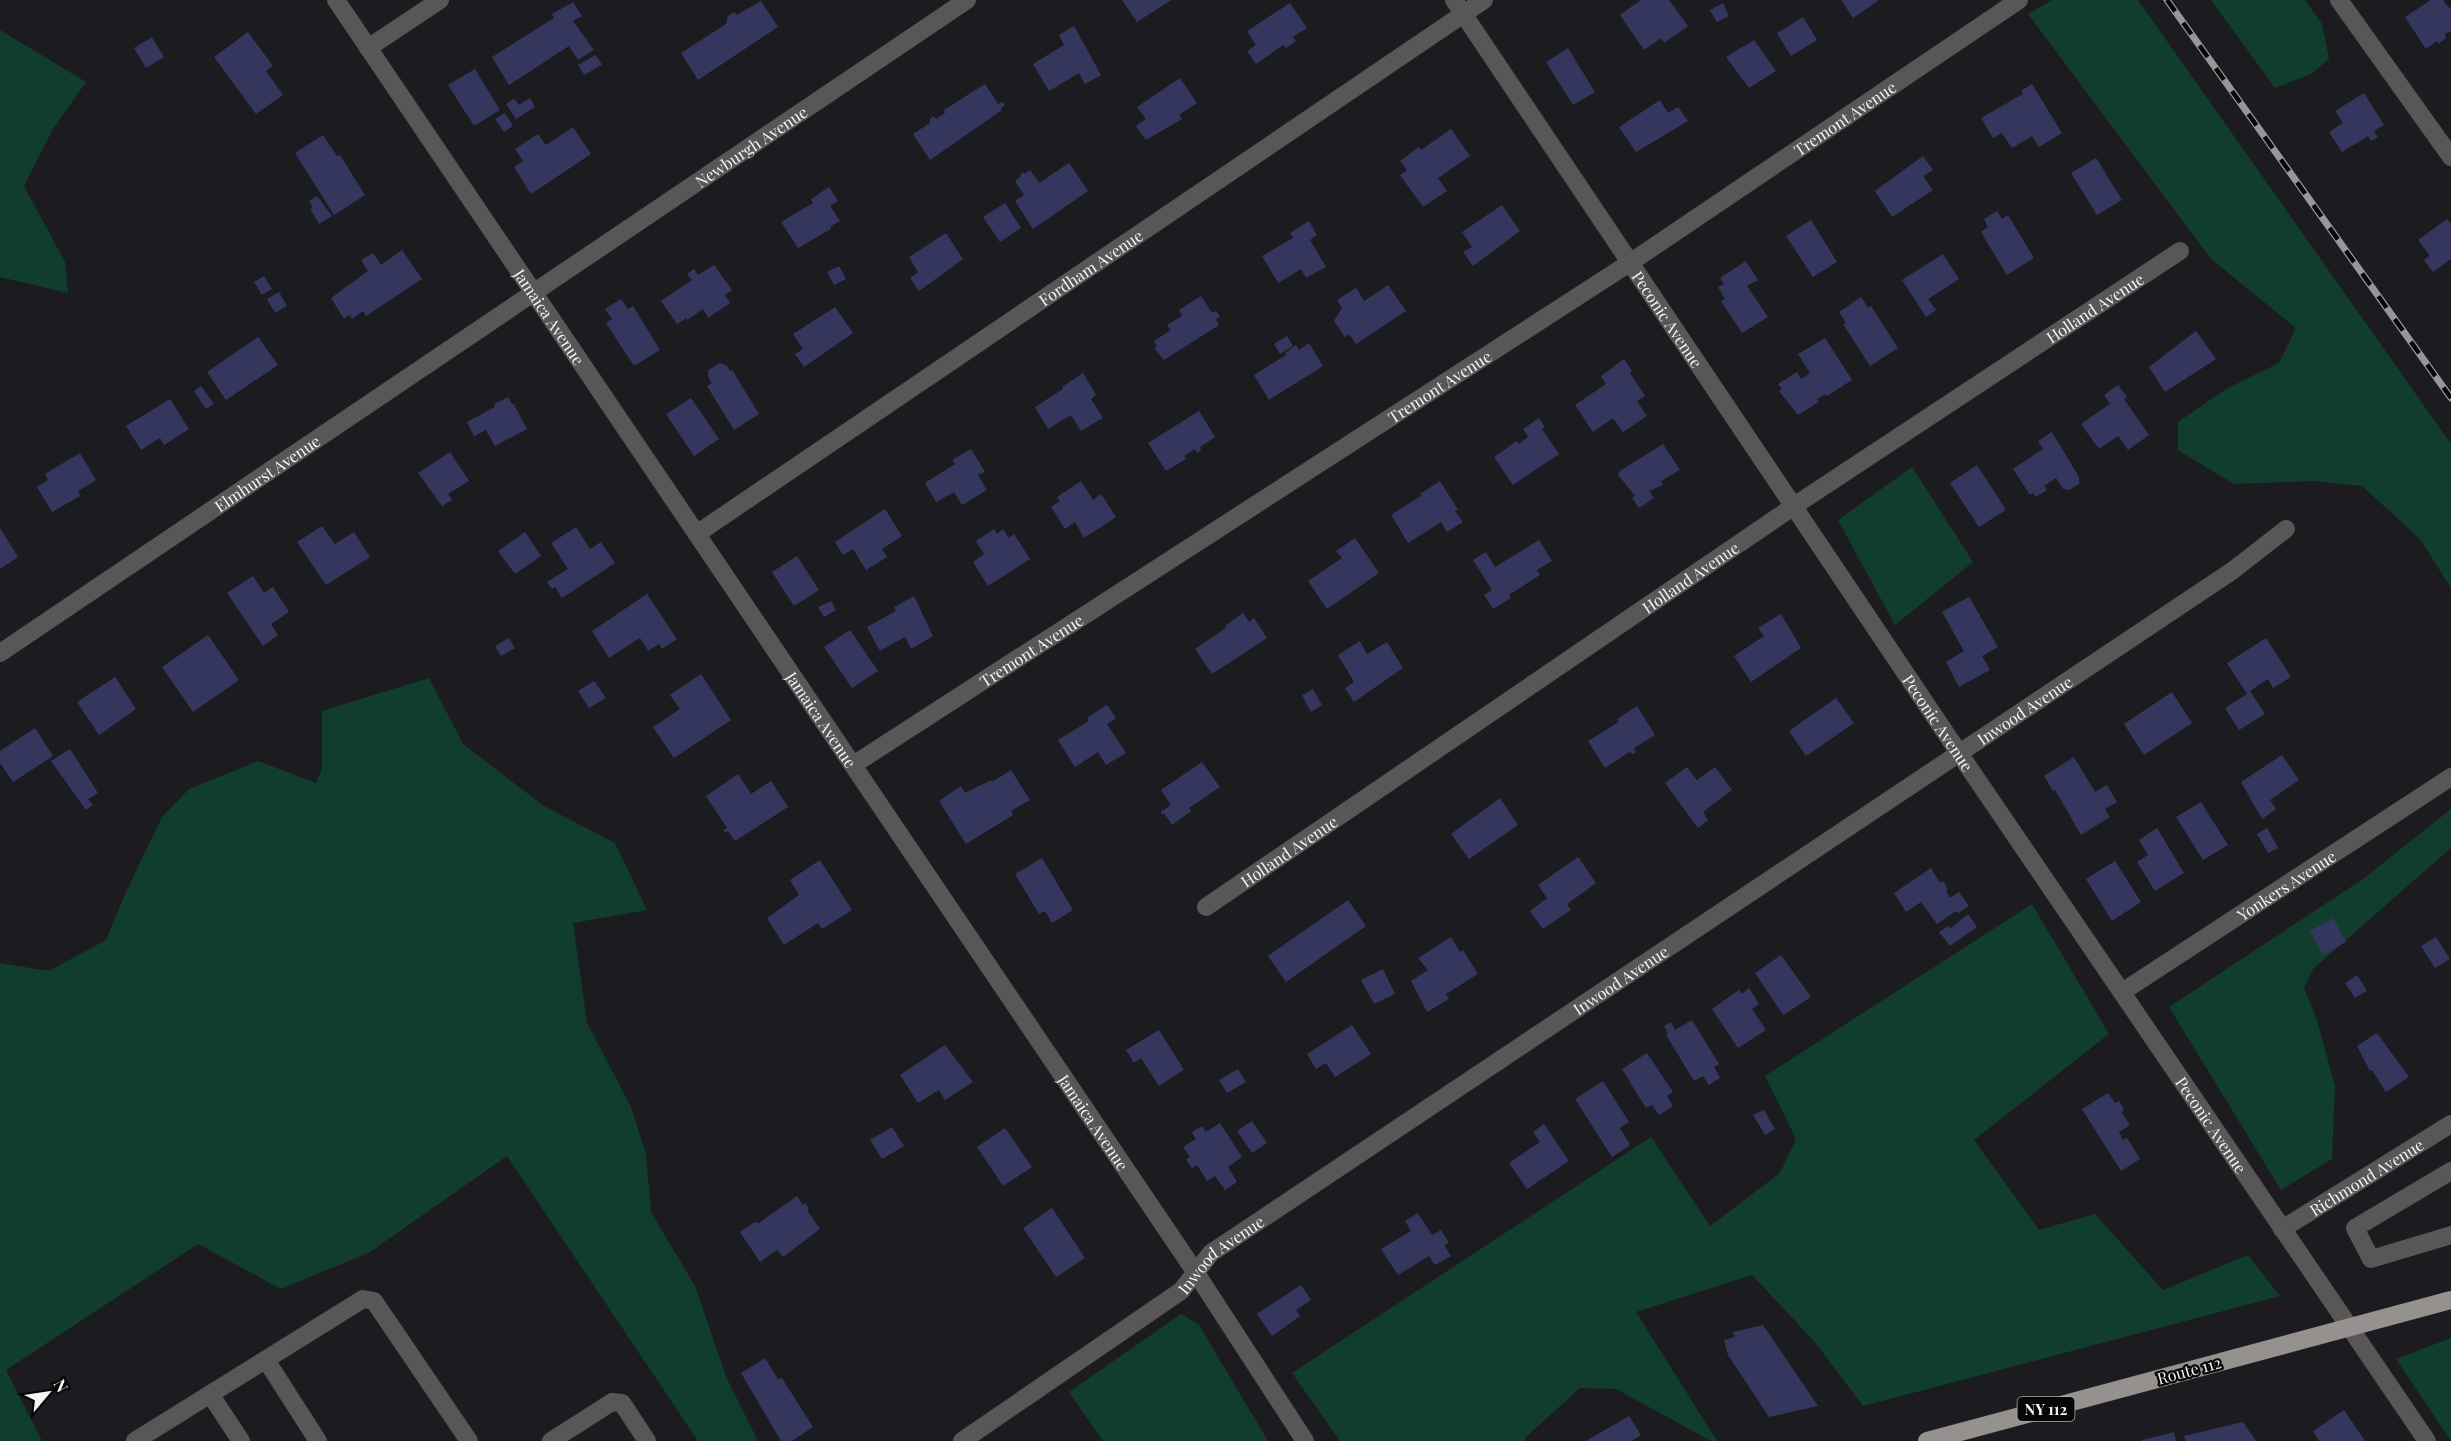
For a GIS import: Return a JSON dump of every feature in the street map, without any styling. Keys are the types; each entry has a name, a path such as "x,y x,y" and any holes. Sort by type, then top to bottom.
{"main road":[{"name":"Route 112","path":"1927,1441 2451,1300"}],"street":[{"name":"Jamaica Avenue","path":"336,0 1196,1273 1305,1441"},
{"path":"368,48 440,0"},
{"name":"Newburgh Avenue","path":"534,294 967,0"},
{"name":"Fordham Avenue","path":"698,533 1459,7 1484,0"},
{"name":"Tremont Avenue","path":"853,765 1631,262 2019,0"},
{"path":"2339,0 2451,157"},
{"name":"Peconic Avenue","path":"1459,7 1959,753 2427,1441"},
{"name":"Holland Avenue","path":"1206,908 1794,506 2180,251"},
{"name":"Elmhurst Avenue","path":"0,653 534,294"},
{"name":"Inwood Avenue","path":"962,1441 1181,1291 1210,1253 2232,571 2286,528"},
{"name":"Yonkers Avenue","path":"2122,992 2451,777"},
{"name":"Richmond Avenue","path":"2282,1229 2451,1124"},
{"path":"2451,1171 2355,1228 2371,1259 2451,1235"},
{"path":"135,1441 363,1299 374,1301 469,1441"},
{"path":"266,1360 318,1441"},
{"path":"210,1394 240,1441"},
{"path":"551,1441 612,1402 622,1403 647,1441"}],"green space":[{"path":"2052,0 2138,0 2451,444 2451,588 2420,539 2362,486 2313,481 2234,484 2178,450 2178,422 2226,389 2279,363 2296,328 2211,259 2028,14"},
{"path":"2211,0 2305,0 2322,24 2329,59 2311,74 2275,88"},
{"path":"0,30 86,82 53,129 24,186 65,262 68,293 0,277"},
{"path":"1912,467 1973,562 1895,625 1838,520"},
{"path":"429,678 463,744 544,806 615,843 647,910 573,923 587,1023 631,1107 646,1154 651,1212 695,1286 727,1379 758,1441 698,1441 507,1156 370,1252 281,1289 198,1244 6,1370 42,1441 0,1441 0,963 49,971 106,940 162,817 189,789 258,761 316,783 322,769 322,711"},
{"path":"2451,809 2451,848 2313,969 2304,988 2317,1020 2335,1086 2332,1159 2281,1190 2169,1007 2363,879"},
{"path":"2032,904 2109,1034 1974,1140 2039,1230 2095,1214 2163,1290 2248,1255 2280,1296 1863,1406 1814,1341 1752,1275 1636,1312 1717,1441 1711,1441 1616,1389 1580,1388 1526,1437 1525,1441 1340,1441 1292,1373 1651,1137 1710,1226 1780,1173 1796,1139 1765,1076"},
{"path":"1181,1314 1199,1325 1268,1441 1103,1441 1069,1392"},
{"path":"2451,1338 2451,1441 2396,1359"}],"building":[{"path":"1122,0 1171,0 1137,22"},
{"path":"1641,0 1669,0 1688,26 1664,43 1661,38 1644,50 1620,15"},
{"path":"1841,0 1879,0 1853,18"},
{"path":"2431,0 2443,0 2449,8 2451,7 2451,31 2445,34 2446,38 2438,44 2437,41 2426,49 2405,17"},
{"path":"761,1 778,27 698,80 681,53 726,24 728,16 734,12 737,15"},
{"path":"573,2 582,16 573,21 594,50 578,60 569,46 509,85 492,57 554,18 552,14"},
{"path":"1290,3 1307,28 1293,37 1296,41 1286,48 1283,45 1256,64 1247,51 1256,45 1247,31"},
{"path":"1723,3 1729,16 1717,22 1710,10"},
{"path":"1803,17 1817,40 1791,56 1777,33"},
{"path":"1074,26 1101,75 1085,84 1079,73 1049,91 1033,64 1064,45 1059,35"},
{"path":"248,32 273,66 266,71 283,95 256,114 214,57"},
{"path":"152,37 164,57 146,68 134,48"},
{"path":"1754,40 1776,71 1749,88 1726,57"},
{"path":"1568,48 1595,92 1573,105 1546,62"},
{"path":"596,55 602,65 584,75 578,65"},
{"path":"475,69 500,110 474,126 448,85"},
{"path":"1180,78 1197,103 1179,115 1182,119 1146,140 1136,126 1146,119 1137,107"},
{"path":"985,84 998,104 1002,102 1005,105 1001,108 1002,110 930,160 913,134 930,123 930,119 934,116 936,119 945,113 944,110"},
{"path":"2032,84 2062,133 2039,147 2032,136 2012,148 2002,133 1993,138 1981,118 2023,94 2021,91"},
{"path":"2364,93 2384,125 2374,131 2378,137 2371,141 2368,136 2342,152 2329,132 2343,123 2335,111"},
{"path":"530,98 535,107 516,119 506,104 514,99 519,105"},
{"path":"1660,100 1668,113 1678,107 1688,121 1636,152 1619,127"},
{"path":"505,113 513,126 504,132 495,119"},
{"path":"573,127 591,154 531,194 514,167 523,161 515,149 538,134 546,145"},
{"path":"1451,129 1470,156 1438,178 1447,191 1423,207 1400,175 1407,170 1400,161 1419,147 1421,150"},
{"path":"323,135 337,156 340,155 365,195 334,215 295,153"},
{"path":"1923,156 1933,170 1923,176 1933,190 1892,217 1875,191"},
{"path":"2096,158 2122,200 2097,215 2071,173"},
{"path":"1069,163 1088,191 1033,229 1015,201 1024,195 1015,181 1022,172 1024,174 1030,170 1039,183"},
{"path":"829,187 838,201 830,206 840,221 831,226 831,229 798,248 781,222 813,203 811,199"},
{"path":"317,196 332,216 319,224 310,209 313,208 309,201"},
{"path":"1005,203 1021,228 1000,242 983,217"},
{"path":"1502,205 1520,231 1473,266 1463,252 1472,247 1462,232"},
{"path":"1997,211 2002,219 2008,215 2034,258 2007,275 1981,232 1988,227 1984,219"},
{"path":"2447,219 2451,224 2451,259 2433,272 2424,260 2430,256 2418,240"},
{"path":"1811,220 1837,262 1813,277 1786,236"},
{"path":"1309,221 1317,235 1310,240 1326,267 1306,278 1301,269 1278,283 1262,256 1293,238 1290,233"},
{"path":"946,233 963,259 919,291 910,278 918,272 909,257"},
{"path":"402,250 422,279 366,316 363,311 352,319 349,315 344,319 331,298 368,271 361,260 373,253 381,265"},
{"path":"1943,254 1959,279 1928,299 1936,310 1926,317 1902,280"},
{"path":"1746,261 1758,280 1747,286 1768,317 1742,333 1721,301 1725,299 1718,287 1724,284 1720,278"},
{"path":"714,265 732,290 725,295 730,303 708,318 703,309 677,324 661,301 692,280 687,274 694,269 698,275"},
{"path":"839,266 846,279 834,285 827,272"},
{"path":"264,276 272,289 262,295 254,282"},
{"path":"1388,285 1406,311 1356,344 1349,334 1345,337 1334,321 1342,308 1337,300 1356,288 1364,301"},
{"path":"279,292 287,306 275,313 267,299"},
{"path":"1201,296 1212,313 1216,311 1220,317 1216,319 1219,325 1164,360 1154,348 1157,346 1154,341 1171,330 1167,325 1182,316 1179,310"},
{"path":"1861,297 1868,308 1871,306 1898,348 1870,366 1843,324 1846,323 1839,312"},
{"path":"621,299 628,309 633,306 660,350 634,366 606,323 612,319 605,309"},
{"path":"835,307 853,333 804,367 795,354 803,349 793,334"},
{"path":"2196,331 2216,359 2165,392 2149,367"},
{"path":"1287,336 1293,346 1280,354 1274,344"},
{"path":"258,337 278,365 226,400 207,372"},
{"path":"1825,338 1852,380 1827,396 1826,394 1817,399 1819,402 1798,415 1779,391 1782,389 1778,384 1797,372 1801,379 1810,373 1798,354"},
{"path":"1309,343 1323,366 1269,400 1254,375 1286,355 1285,353 1296,345 1299,350"},
{"path":"1624,359 1645,396 1637,401 1647,416 1623,432 1613,418 1593,432 1575,405 1606,384 1601,376"},
{"path":"720,363 727,366 730,371 732,370 759,414 734,430 707,386 712,383 708,370"},
{"path":"1083,373 1096,395 1091,399 1103,418 1081,431 1071,415 1048,429 1035,407"},
{"path":"2118,385 2127,397 2124,399 2149,435 2128,450 2118,436 2099,449 2081,424 2110,404 2104,395"},
{"path":"201,386 214,404 206,409 194,391"},
{"path":"508,397 527,429 495,446 486,430 474,436 467,422"},
{"path":"691,398 719,439 694,456 666,414"},
{"path":"170,399 189,429 164,445 160,438 141,450 126,426"},
{"path":"1199,411 1215,437 1200,447 1201,450 1197,453 1195,449 1184,456 1186,459 1166,471 1148,443"},
{"path":"1539,418 1545,427 1542,429 1559,454 1513,485 1494,457 1517,441 1519,444 1528,437 1523,429"},
{"path":"2052,432 2079,477 2079,484 2069,490 2063,489 2056,478 2044,486 2047,490 2036,497 2033,493 2030,495 2013,469 2043,449 2038,441"},
{"path":"1663,444 1680,470 1661,481 1663,485 1649,491 1654,498 1639,508 1632,498 1635,496 1618,475 1620,471"},
{"path":"971,449 985,472 978,475 987,490 962,505 954,492 936,502 925,483 955,464 952,460"},
{"path":"450,452 469,481 448,494 452,500 442,506 418,473"},
{"path":"80,453 96,480 78,491 80,496 52,512 37,487 48,480 45,474"},
{"path":"1977,465 2006,510 1979,527 1950,483"},
{"path":"1081,481 1093,500 1101,494 1116,517 1084,538 1075,522 1065,529 1051,507 1060,501 1057,497"},
{"path":"1440,481 1463,522 1447,532 1441,522 1408,543 1391,515"},
{"path":"885,509 902,536 882,549 887,557 866,570 853,549 843,555 835,542"},
{"path":"322,526 335,544 354,532 370,557 326,585 297,542"},
{"path":"576,527 590,549 601,542 615,563 562,598 555,587 552,589 547,582 568,569 551,543"},
{"path":"0,528 18,557 0,569"},
{"path":"994,529 997,534 1003,529 1009,538 1014,534 1030,559 988,586 973,562 984,554 976,541"},
{"path":"525,532 541,556 515,574 498,551"},
{"path":"1355,538 1379,573 1327,609 1308,581 1342,558 1336,551"},
{"path":"1539,540 1552,561 1537,570 1540,575 1509,595 1511,598 1493,609 1484,595 1492,590 1473,560 1486,552 1495,567"},
{"path":"797,556 819,590 794,606 772,572"},
{"path":"253,576 264,593 273,587 289,612 271,624 278,635 263,646 227,593"},
{"path":"647,594 677,639 662,649 659,644 648,651 640,638 609,658 592,631"},
{"path":"914,596 933,636 911,649 905,637 880,651 867,627 896,611 894,607"},
{"path":"1969,597 1998,647 1982,656 1990,670 1959,687 1946,662 1964,651 1942,612"},
{"path":"831,601 836,610 824,617 818,607"},
{"path":"1243,613 1249,622 1254,618 1267,638 1212,674 1195,649"},
{"path":"1781,614 1801,648 1751,682 1734,656 1764,636 1758,628"},
{"path":"850,630 878,671 852,688 824,647"},
{"path":"208,635 239,680 193,712 162,667"},
{"path":"509,638 515,648 501,656 495,646"},
{"path":"2266,638 2291,677 2273,688 2268,679 2250,691 2265,714 2239,730 2225,708 2247,694 2227,663"},
{"path":"1360,641 1367,654 1387,642 1403,668 1354,702 1345,688 1354,682 1338,655"},
{"path":"701,674 731,720 674,758 653,727 680,709 670,695"},
{"path":"115,677 136,709 99,735 77,702"},
{"path":"594,681 606,698 589,708 578,691"},
{"path":"1313,689 1322,705 1311,712 1302,695"},
{"path":"2172,692 2192,723 2144,755 2124,724"},
{"path":"1836,698 1854,723 1806,756 1789,731"},
{"path":"1107,705 1116,718 1107,724 1126,753 1106,765 1098,752 1075,767 1058,740 1089,721 1087,718"},
{"path":"1637,706 1655,735 1634,748 1636,752 1633,754 1629,752 1605,768 1588,741 1619,722 1617,719"},
{"path":"35,728 53,756 13,782 0,763 0,751"},
{"path":"70,749 98,793 88,799 93,805 86,810 51,761"},
{"path":"2282,755 2299,780 2270,800 2276,809 2262,819 2241,782"},
{"path":"2074,757 2095,792 2107,785 2117,802 2105,809 2110,817 2081,835 2055,790 2053,791 2044,776"},
{"path":"1202,762 1220,787 1189,808 1191,811 1172,825 1161,812 1171,805 1161,790"},
{"path":"1687,767 1697,780 1715,767 1732,790 1703,812 1708,820 1698,828 1665,783"},
{"path":"1011,770 1030,800 1011,811 1013,815 966,844 939,801 961,786 965,793 991,780 992,782"},
{"path":"738,774 751,794 771,781 788,807 735,841 728,831 725,833 723,830 727,828 706,796"},
{"path":"1500,798 1518,825 1469,859 1451,834"},
{"path":"2201,802 2228,845 2203,860 2176,817"},
{"path":"2157,828 2184,873 2155,891 2137,862 2148,855 2139,840"},
{"path":"2267,828 2278,848 2268,853 2257,834"},
{"path":"1578,857 1596,883 1567,904 1571,910 1543,929 1530,911 1547,898 1538,885"},
{"path":"1042,858 1073,910 1052,923 1045,911 1039,914 1015,874"},
{"path":"820,860 852,910 822,929 818,923 784,945 767,918 799,895 790,880"},
{"path":"2115,861 2141,902 2112,921 2086,879"},
{"path":"1931,868 1940,883 1943,881 1950,898 1959,892 1969,906 1958,913 1956,911 1937,924 1921,902 1906,912 1894,893"},
{"path":"1348,900 1366,926 1286,982 1268,956"},
{"path":"1968,914 1977,927 1950,946 1939,932 1948,926 1950,929"},
{"path":"2333,918 2346,942 2323,955 2310,931"},
{"path":"1451,937 1460,952 1463,950 1478,974 1446,994 1449,999 1427,1012 1411,981 1428,970 1418,958"},
{"path":"2436,937 2450,959 2435,968 2421,946"},
{"path":"1781,955 1811,997 1783,1015 1755,973"},
{"path":"1383,969 1395,994 1374,1004 1361,980"},
{"path":"2357,975 2367,991 2355,998 2345,983"},
{"path":"1749,988 1759,1004 1752,1009 1766,1030 1738,1048 1712,1009 1739,990 1742,994"},
{"path":"1692,1020 1719,1064 1714,1067 1720,1078 1709,1085 1703,1076 1694,1081 1666,1035 1668,1033 1664,1026 1671,1022 1675,1030"},
{"path":"1352,1025 1371,1054 1335,1077 1326,1063 1316,1069 1307,1054"},
{"path":"1159,1030 1184,1070 1159,1086 1141,1058 1134,1063 1126,1050"},
{"path":"2377,1033 2409,1077 2386,1092 2372,1070 2370,1071 2357,1046"},
{"path":"945,1045 973,1082 945,1100 939,1090 918,1103 900,1075"},
{"path":"1647,1053 1673,1092 1667,1096 1673,1106 1659,1115 1652,1105 1646,1108 1622,1069"},
{"path":"1238,1069 1246,1082 1227,1093 1219,1080"},
{"path":"1603,1081 1629,1122 1620,1128 1630,1145 1612,1157 1575,1099"},
{"path":"2108,1093 2115,1103 2119,1101 2124,1110 2121,1112 2130,1125 2119,1132 2123,1140 2127,1138 2140,1159 2121,1171 2082,1109"},
{"path":"1764,1110 1775,1129 1765,1135 1753,1115"},
{"path":"1252,1121 1267,1143 1252,1153 1237,1131"},
{"path":"1220,1123 1242,1157 1228,1167 1237,1182 1225,1190 1215,1176 1207,1181 1197,1165 1192,1168 1186,1160 1190,1157 1183,1147 1196,1139 1192,1132 1202,1126 1206,1132"},
{"path":"1544,1124 1569,1161 1527,1189 1509,1163 1540,1142 1533,1132"},
{"path":"892,1127 904,1146 882,1159 870,1140"},
{"path":"1005,1128 1032,1167 1003,1186 977,1147"},
{"path":"797,1196 803,1205 805,1203 809,1208 807,1210 820,1229 783,1257 777,1250 760,1262 740,1232 755,1222 759,1223"},
{"path":"1052,1208 1085,1258 1056,1277 1023,1228"},
{"path":"1418,1213 1432,1235 1441,1230 1449,1243 1444,1245 1451,1256 1435,1265 1429,1256 1398,1275 1381,1249 1411,1231 1405,1221"},
{"path":"1301,1285 1311,1300 1296,1310 1300,1316 1272,1336 1257,1314"},
{"path":"1763,1325 1818,1406 1769,1417 1728,1355 1724,1340 1735,1337 1733,1332"},
{"path":"765,1358 778,1379 782,1378 813,1427 792,1441 781,1441 741,1373"},
{"path":"2344,1410 2365,1441 2319,1441 2313,1431"},
{"path":"1629,1416 1641,1435 1632,1441 1586,1441"},
{"path":"2243,1422 2256,1441 2186,1441 2184,1436"},
{"path":"2174,1432 2176,1441 2142,1441 2142,1440"}],"railway":[{"path":"2167,0 2451,398"}]}
